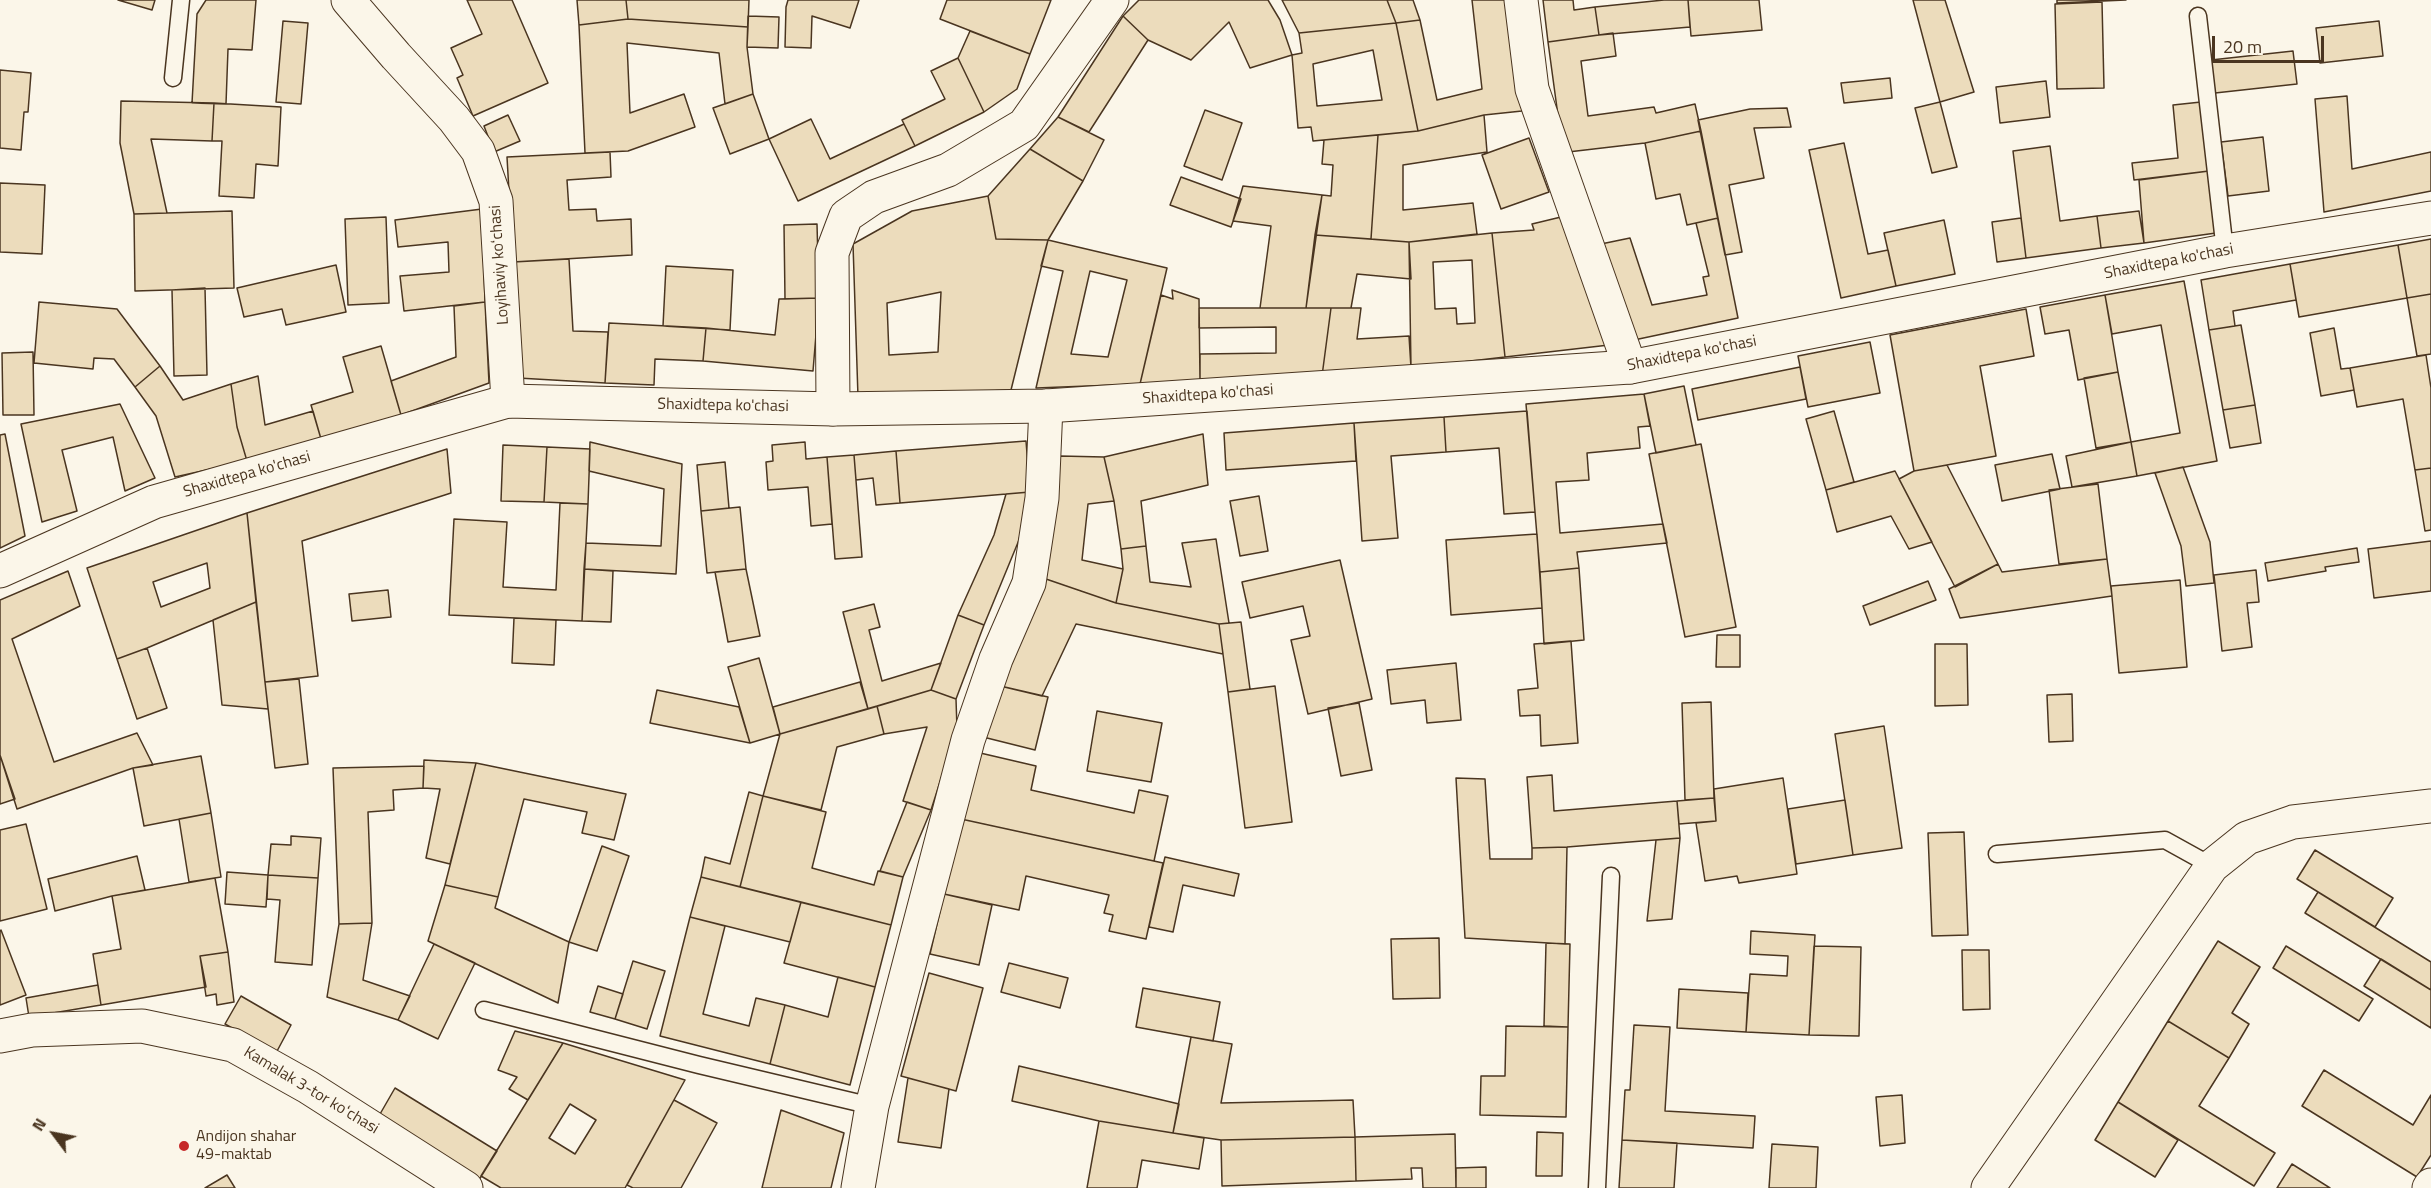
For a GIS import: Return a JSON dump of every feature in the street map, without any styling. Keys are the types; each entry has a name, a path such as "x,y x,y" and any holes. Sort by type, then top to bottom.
{"street":[{"name":"Loyihaviy koʻchasi","path":"348,0 454,119 478,151 496,201 508,401"},
{"path":"833,409 832,253 846,216 874,197 948,170 1024,124 1112,0"},
{"path":"1521,0 1532,89 1629,367"},
{"name":"Shaxidtepa ko'chasi","path":"0,571 154,502 508,401 833,409 1046,406 1629,367 2225,251 2431,218"},
{"path":"858,1188 872,1106 968,740 996,659 1029,584 1042,498 1046,406"},
{"path":"1988,1188 2212,866 2247,838 2293,822 2431,806"},
{"name":"Kamalak 3-tor koʻchasi","path":"0,1036 32,1030 142,1026 233,1045 308,1087 466,1188"}],"lane":[{"path":"173,78 181,0"},
{"path":"2198,16 2225,251"},
{"path":"1997,854 2165,840 2212,866"},
{"path":"1597,1188 1611,876"},
{"path":"484,1010 710,1068 872,1106"}],"building":[{"path":"118,0 155,0 152,10"},
{"path":"206,0 256,0 252,50 228,49 226,104 192,103 197,14"},
{"path":"467,0 512,0 548,83 473,116 457,78 463,75 451,48 482,34"},
{"path":"577,0 626,0 628,19 579,25"},
{"path":"626,0 749,0 748,27 628,19"},
{"path":"788,0 859,0 850,28 812,16 811,48 785,47"},
{"path":"947,0 1051,0 1030,54 940,19"},
{"path":"1139,0 1268,0 1280,20 1292,55 1250,68 1229,22 1191,60 1148,40 1123,16"},
{"path":"1282,0 1387,0 1396,23 1299,33"},
{"path":"1387,0 1413,0 1420,20 1396,23"},
{"path":"1472,0 1509,0 1522,111 1484,115 1418,131 1396,23 1420,20 1437,100 1482,89"},
{"path":"1543,0 1573,0 1574,10 1595,7 1599,35 1548,42"},
{"path":"1664,0 1688,0 1690,27 1599,35 1595,7"},
{"path":"1688,0 1759,0 1762,30 1691,36"},
{"path":"1913,0 1945,0 1974,92 1940,102"},
{"path":"2057,0 2126,0 2057,3"},
{"path":"2102,2 2104,88 2057,89 2055,4"},
{"path":"748,16 779,17 778,48 747,47"},
{"path":"1123,16 1148,40 1089,132 1058,117"},
{"path":"628,19 748,27 747,47 753,94 725,104 719,53 627,43 630,113 684,94 695,127 628,151 585,153 579,25"},
{"path":"283,21 308,23 301,104 276,102"},
{"path":"2379,21 2383,56 2320,63 2316,28"},
{"path":"1396,23 1418,131 1313,141 1311,127 1298,128 1292,55 1302,53 1299,33","holes":["1373,50 1382,100 1317,106 1313,64"]},
{"path":"970,31 1030,54 1017,89 984,112 958,58"},
{"path":"1613,33 1616,56 1581,61 1588,116 1654,107 1656,113 1695,104 1701,131 1645,143 1568,152 1559,123 1548,42"},
{"path":"2293,51 2297,84 2215,93 2211,60"},
{"path":"958,58 984,112 915,146 902,120 945,99 931,71"},
{"path":"0,70 31,73 28,112 24,112 21,150 0,148"},
{"path":"1890,78 1892,98 1844,103 1841,83"},
{"path":"2046,81 2050,117 2000,123 1996,87"},
{"path":"753,94 769,139 730,154 713,108"},
{"path":"2347,96 2352,169 2431,152 2431,191 2324,212 2315,99"},
{"path":"121,101 214,103 212,141 151,139 167,213 134,214 120,143"},
{"path":"1940,102 1957,167 1932,173 1915,108"},
{"path":"2201,102 2209,171 2134,180 2132,163 2178,158 2173,105"},
{"path":"214,103 281,107 278,166 256,164 254,198 219,196 222,141 212,141"},
{"path":"1787,108 1791,127 1754,128 1764,178 1729,185 1742,252 1725,255 1698,120 1750,109"},
{"path":"1205,110 1242,123 1222,180 1184,166"},
{"path":"508,115 520,141 494,152 484,126"},
{"path":"1484,115 1487,152 1403,165 1403,210 1473,203 1477,234 1409,242 1371,239 1378,135 1418,131"},
{"path":"1058,117 1104,140 1083,181 1030,149"},
{"path":"811,119 830,159 904,124 915,146 798,201 769,139"},
{"path":"1701,131 1718,218 1687,225 1680,194 1656,199 1645,143"},
{"path":"1378,135 1371,239 1315,235 1322,195 1331,196 1333,165 1322,164 1324,140"},
{"path":"2263,137 2269,191 2228,196 2221,142"},
{"path":"1529,138 1549,192 1501,209 1482,155"},
{"path":"1844,143 1868,254 1888,250 1896,286 1841,298 1809,150"},
{"path":"2050,146 2060,221 2097,216 2101,248 2026,258 2013,151"},
{"path":"1030,149 1083,181 1048,240 996,239 988,196"},
{"path":"610,152 611,177 567,180 569,210 596,209 597,221 631,219 632,255 513,262 507,157"},
{"path":"2209,171 2216,233 2144,243 2139,180"},
{"path":"1181,177 1241,199 1231,227 1170,205"},
{"path":"0,183 45,185 42,254 0,252"},
{"path":"1243,186 1322,195 1306,308 1260,308 1271,226 1233,221"},
{"path":"988,196 996,239 1048,240 1011,390 858,397 853,244 912,211","holes":["941,292 938,352 889,355 887,303"]},
{"path":"482,209 485,302 404,311 400,276 449,272 448,242 398,247 395,220"},
{"path":"232,211 234,288 135,291 134,214"},
{"path":"2139,211 2144,243 2101,248 2097,216"},
{"path":"386,217 389,303 348,305 345,219"},
{"path":"1561,217 1609,345 1505,357 1492,233 1534,230 1532,224"},
{"path":"1718,218 1738,318 1634,340 1601,244 1630,238 1652,305 1707,295 1703,277 1709,276 1696,223"},
{"path":"2021,218 2026,258 1997,262 1992,222"},
{"path":"1944,220 1955,274 1896,286 1884,233"},
{"path":"817,224 819,298 785,299 784,225"},
{"path":"1492,233 1505,357 1411,368 1409,242","holes":["1472,260 1475,323 1457,324 1456,308 1435,309 1433,262"]},
{"path":"1315,235 1409,242 1411,279 1357,274 1351,308 1306,308"},
{"path":"2431,239 2431,294 2407,298 2398,245"},
{"path":"1048,240 1167,268 1140,384 1036,388 1063,271 1041,266","holes":["1090,271 1127,280 1108,357 1071,354"]},
{"path":"2398,245 2407,298 2299,317 2290,264"},
{"path":"569,259 573,331 608,332 605,383 518,378 513,262"},
{"path":"2290,264 2296,300 2233,311 2235,326 2209,330 2201,280"},
{"path":"336,265 346,312 286,325 282,309 244,317 237,288"},
{"path":"666,266 733,270 730,330 663,326"},
{"path":"2184,281 2217,461 2137,476 2131,442 2180,433 2161,325 2112,334 2105,295"},
{"path":"205,288 207,375 174,376 172,290"},
{"path":"1172,290 1199,299 1200,381 1140,384 1161,295 1173,299"},
{"path":"2431,294 2431,354 2417,356 2407,298"},
{"path":"2105,295 2118,372 2078,380 2069,330 2045,334 2040,307"},
{"path":"819,298 813,371 703,361 706,328 775,335 779,299"},
{"path":"39,302 117,309 160,366 135,387 114,359 94,358 93,369 34,363"},
{"path":"485,302 489,383 401,415 391,381 456,357 454,306"},
{"path":"1199,308 1331,308 1322,376 1200,381 1200,354 1276,353 1276,327 1199,328"},
{"path":"1331,308 1361,308 1357,339 1409,336 1411,368 1322,376"},
{"path":"2026,309 2034,356 1980,366 1996,456 1914,471 1890,335"},
{"path":"609,323 706,328 703,361 655,359 654,385 605,383"},
{"path":"2241,325 2255,405 2223,410 2209,330"},
{"path":"2334,328 2341,369 2350,368 2354,390 2321,396 2310,333"},
{"path":"1870,342 1880,393 1808,407 1798,356"},
{"path":"381,346 401,415 321,439 311,405 353,392 343,357"},
{"path":"33,352 34,415 3,415 2,353"},
{"path":"2426,355 2431,388 2431,468 2415,470 2403,399 2357,407 2350,368"},
{"path":"160,366 183,400 231,384 237,427 247,461 175,477 156,416 135,387"},
{"path":"1800,367 1806,399 1698,420 1692,389"},
{"path":"2118,372 2131,442 2096,448 2084,378"},
{"path":"258,376 265,425 313,411 321,439 247,461 237,427 231,384"},
{"path":"1684,386 1696,445 1656,453 1644,394"},
{"path":"1644,394 1650,426 1638,427 1640,448 1587,453 1589,480 1556,482 1560,533 1663,524 1667,543 1577,552 1579,568 1540,572 1526,404"},
{"path":"120,404 155,478 125,491 113,437 62,450 77,511 42,522 21,424"},
{"path":"2255,405 2261,443 2230,448 2223,410"},
{"path":"1527,411 1535,512 1504,514 1499,448 1446,452 1444,417"},
{"path":"1834,411 1854,482 1826,490 1806,419"},
{"path":"1444,417 1446,452 1391,456 1398,538 1362,541 1354,423"},
{"path":"1354,423 1356,461 1226,470 1224,433"},
{"path":"5,434 25,536 0,548 0,435"},
{"path":"1203,434 1208,485 1141,501 1146,546 1121,549 1114,501 1104,457"},
{"path":"1026,441 1030,492 900,503 896,451"},
{"path":"590,442 682,464 676,574 584,569 586,543 661,546 664,489 589,471"},
{"path":"805,442 806,459 827,457 832,524 811,526 808,487 768,490 766,462 773,461 772,445"},
{"path":"2131,442 2137,476 2072,487 2066,456"},
{"path":"1701,444 1736,627 1685,637 1649,454"},
{"path":"503,445 547,447 544,502 501,501"},
{"path":"547,447 590,449 588,504 544,502"},
{"path":"447,449 451,493 302,541 318,676 265,682 247,513"},
{"path":"896,451 900,503 876,505 873,478 856,480 854,455"},
{"path":"2052,454 2060,489 2002,501 1995,465"},
{"path":"854,455 862,557 835,559 827,457"},
{"path":"1060,456 1104,457 1114,501 1088,504 1082,560 1123,569 1116,603 1046,579"},
{"path":"725,462 729,508 701,511 697,465"},
{"path":"1947,465 1998,564 1955,587 1899,479 1914,471"},
{"path":"2183,467 2210,542 2214,583 2186,586 2181,546 2155,473"},
{"path":"2431,468 2431,530 2425,531 2415,470"},
{"path":"1895,471 1932,542 1909,549 1891,516 1837,532 1826,490"},
{"path":"2098,484 2107,559 2059,564 2049,490"},
{"path":"1030,492 1019,540 984,625 958,615 994,535 1006,494"},
{"path":"1259,496 1268,551 1240,556 1230,501"},
{"path":"560,503 588,504 582,621 449,615 454,519 507,522 503,587 556,590"},
{"path":"740,507 746,569 707,573 701,511"},
{"path":"247,513 256,602 117,659 87,568","holes":["207,563 210,588 161,607 153,582"]},
{"path":"1537,534 1542,608 1451,615 1446,540"},
{"path":"1216,539 1229,623 1219,624 1116,603 1123,569 1121,549 1146,546 1150,582 1191,587 1182,543"},
{"path":"2431,541 2431,591 2374,598 2368,549"},
{"path":"2357,548 2359,562 2325,567 2326,571 2268,581 2265,563"},
{"path":"2107,559 2112,596 1960,618 1949,589 1998,564 2002,572"},
{"path":"1340,560 1372,699 1308,714 1291,640 1310,636 1303,606 1250,618 1242,582"},
{"path":"1579,568 1584,640 1544,644 1540,572"},
{"path":"584,569 613,571 611,622 582,621"},
{"path":"746,569 760,636 728,642 715,572"},
{"path":"2256,570 2259,602 2247,603 2252,647 2222,651 2214,575"},
{"path":"68,571 80,606 12,639 54,762 137,733 153,765 133,768 17,809 0,755 0,600"},
{"path":"1046,579 1116,603 1219,624 1223,654 1076,624 1042,696 996,685"},
{"path":"2180,580 2187,667 2119,673 2111,586"},
{"path":"1928,581 1936,600 1870,625 1863,606"},
{"path":"388,590 391,617 352,621 349,594"},
{"path":"256,602 268,709 222,705 213,620"},
{"path":"874,604 880,627 869,630 882,681 941,663 931,690 868,709 843,612"},
{"path":"958,615 984,625 956,699 931,690"},
{"path":"514,618 556,620 554,665 512,663"},
{"path":"1241,622 1250,689 1228,692 1219,624"},
{"path":"1717,635 1740,635 1740,667 1716,667"},
{"path":"1571,641 1578,743 1541,746 1540,715 1520,716 1518,690 1538,688 1534,644"},
{"path":"1935,644 1967,644 1968,705 1935,706"},
{"path":"147,648 167,708 137,719 117,659"},
{"path":"759,658 780,734 750,743 728,667"},
{"path":"1456,663 1461,720 1427,723 1425,700 1391,704 1387,670"},
{"path":"299,679 308,764 275,768 265,682"},
{"path":"860,682 868,709 780,734 773,707"},
{"path":"996,685 1048,697 1035,750 983,737"},
{"path":"1275,686 1292,822 1245,828 1228,692"},
{"path":"657,690 739,707 750,743 650,723"},
{"path":"931,690 956,699 957,729 931,810 903,801 927,727 884,734 877,706"},
{"path":"2072,694 2073,741 2049,742 2047,695"},
{"path":"1711,702 1714,798 1685,800 1682,703"},
{"path":"1359,703 1372,770 1341,776 1328,708"},
{"path":"877,706 884,734 837,747 821,810 763,796 780,734"},
{"path":"1097,711 1162,723 1151,782 1087,771"},
{"path":"1884,726 1902,848 1853,855 1835,734"},
{"path":"976,752 1036,766 1031,790 1134,813 1139,790 1168,796 1154,861 961,819"},
{"path":"0,755 15,799 0,804"},
{"path":"201,756 211,813 144,826 133,768"},
{"path":"424,760 476,763 450,864 426,858 440,789 423,788"},
{"path":"476,763 626,794 614,840 582,833 587,812 524,799 498,897 445,885"},
{"path":"424,766 423,788 393,790 394,810 368,812 372,923 339,924 333,768"},
{"path":"1552,775 1554,811 1677,801 1680,838 1532,848 1527,777"},
{"path":"1456,778 1485,779 1490,859 1532,859 1532,848 1567,847 1565,944 1465,938"},
{"path":"1783,778 1797,874 1739,883 1737,876 1705,881 1696,823 1716,821 1714,789"},
{"path":"749,792 763,796 740,887 701,877 705,857 730,864"},
{"path":"763,796 826,812 812,868 874,885 878,871 903,877 891,925 740,887"},
{"path":"1714,798 1716,821 1679,824 1677,801"},
{"path":"1845,800 1853,855 1796,864 1788,809"},
{"path":"907,802 931,810 903,877 880,871"},
{"path":"211,813 221,877 189,882 179,819"},
{"path":"961,819 1163,863 1146,939 1109,931 1113,915 1104,913 1109,895 1026,876 1019,910 944,894"},
{"path":"26,824 47,909 0,921 0,830"},
{"path":"1964,832 1968,935 1932,936 1928,833"},
{"path":"291,836 321,838 318,878 268,875 271,844 291,845"},
{"path":"1680,838 1672,919 1647,921 1656,840"},
{"path":"602,846 629,856 597,951 569,942"},
{"path":"2315,850 2393,898 2375,927 2297,879"},
{"path":"137,856 145,890 55,911 48,879"},
{"path":"1165,857 1239,874 1234,896 1183,885 1173,932 1149,927"},
{"path":"227,872 268,875 266,907 225,904"},
{"path":"268,875 318,878 312,965 275,962 280,900 267,899"},
{"path":"701,877 801,902 790,942 690,917"},
{"path":"215,878 228,952 200,956 206,987 101,1005 93,954 121,949 112,896"},
{"path":"445,885 498,897 495,908 569,942 558,1003 428,941"},
{"path":"2318,892 2431,962 2431,990 2305,913"},
{"path":"944,894 992,905 979,965 930,954"},
{"path":"801,902 891,925 875,987 784,963"},
{"path":"690,917 725,926 703,1014 749,1026 756,998 785,1005 770,1064 660,1036"},
{"path":"372,923 363,980 410,996 398,1020 327,997 339,924"},
{"path":"0,931 26,995 0,1005"},
{"path":"1751,931 1815,935 1809,1035 1746,1032 1750,974 1787,976 1788,956 1750,954"},
{"path":"1439,938 1440,998 1393,999 1391,939"},
{"path":"2218,941 2260,967 2232,1013 2249,1024 2229,1058 2168,1021"},
{"path":"1546,943 1570,944 1568,1027 1544,1026"},
{"path":"434,944 475,963 438,1039 398,1020"},
{"path":"1814,946 1861,947 1859,1036 1809,1035"},
{"path":"2286,946 2373,999 2359,1021 2273,968"},
{"path":"1962,950 1989,950 1990,1009 1963,1010"},
{"path":"228,952 234,1002 217,1005 216,994 206,996 200,956"},
{"path":"2381,959 2431,990 2431,1028 2364,986"},
{"path":"633,961 665,971 647,1029 615,1019"},
{"path":"1009,963 1068,978 1060,1008 1001,992"},
{"path":"929,973 983,988 956,1091 901,1076"},
{"path":"838,977 875,987 850,1085 770,1064 785,1005 828,1017"},
{"path":"98,985 101,1005 29,1017 26,998"},
{"path":"598,986 623,994 615,1019 590,1012"},
{"path":"1143,988 1220,1002 1213,1041 1136,1027"},
{"path":"1679,989 1748,993 1746,1032 1677,1028"},
{"path":"241,996 291,1025 276,1053 225,1024"},
{"path":"2168,1021 2229,1058 2199,1106 2275,1153 2254,1186 2118,1102"},
{"path":"1634,1025 1670,1027 1665,1111 1755,1116 1753,1148 1622,1140 1625,1090 1630,1090"},
{"path":"1506,1026 1568,1027 1566,1117 1480,1115 1481,1076 1505,1076"},
{"path":"515,1031 563,1043 528,1100 509,1089 517,1077 498,1070"},
{"path":"1191,1037 1232,1044 1221,1103 1353,1100 1355,1137 1221,1140 1173,1133"},
{"path":"563,1043 685,1080 625,1188 501,1188 481,1176","holes":["570,1104 596,1120 575,1154 549,1138"]},
{"path":"1019,1066 1179,1104 1173,1133 1099,1121 1012,1101"},
{"path":"2324,1070 2413,1125 2431,1095 2431,1155 2417,1177 2302,1106"},
{"path":"908,1078 949,1089 941,1148 898,1142"},
{"path":"395,1088 497,1151 477,1183 376,1121"},
{"path":"1902,1095 1905,1143 1880,1146 1876,1097"},
{"path":"674,1100 717,1123 681,1188 633,1188 627,1185"},
{"path":"2118,1102 2178,1140 2155,1177 2095,1140"},
{"path":"781,1110 844,1133 831,1188 762,1188"},
{"path":"1099,1121 1204,1138 1199,1169 1142,1160 1137,1188 1087,1188"},
{"path":"1537,1132 1563,1133 1562,1176 1536,1176"},
{"path":"1455,1134 1456,1188 1423,1188 1422,1168 1411,1168 1412,1179 1356,1181 1355,1137"},
{"path":"1355,1137 1356,1181 1222,1186 1221,1140"},
{"path":"1622,1140 1677,1143 1674,1188 1619,1188"},
{"path":"1772,1144 1818,1147 1816,1188 1769,1188"},
{"path":"2292,1164 2330,1188 2277,1188"},
{"path":"1486,1167 1486,1188 1456,1188 1456,1168"},
{"path":"227,1175 235,1188 205,1188"}],"place":[{"name":"Andijon shahar 49-maktab","path":"184,1146"}]}
